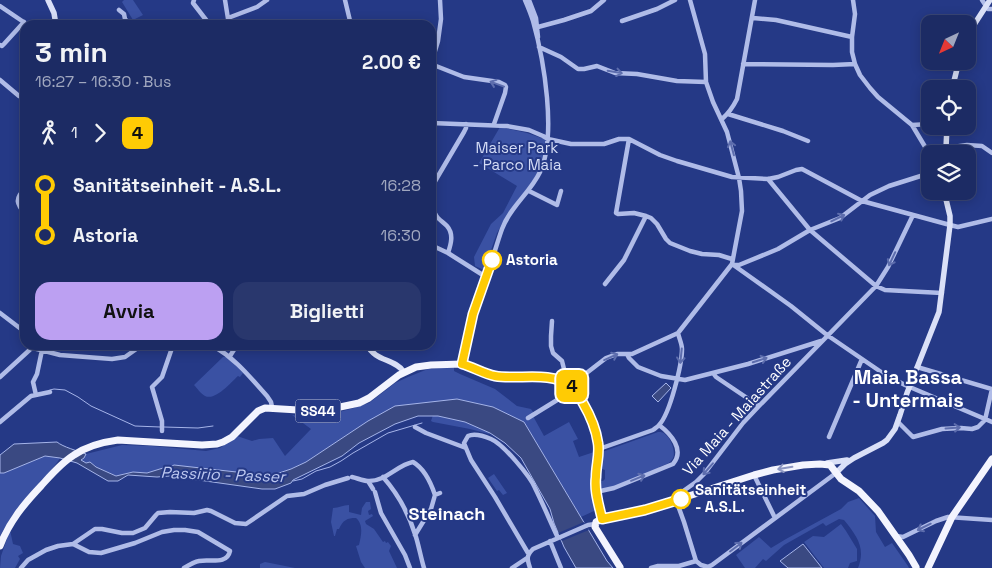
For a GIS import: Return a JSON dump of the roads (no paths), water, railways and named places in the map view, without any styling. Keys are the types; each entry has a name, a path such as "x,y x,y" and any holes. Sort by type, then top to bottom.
{"main road":[{"name":"SS44","path":"272,407 321,411 359,403 370,398 404,372 416,367 431,365 462,364 492,376 544,377 571,386"},
{"path":"571,386 586,409 596,434 599,449 596,492 602,519"},
{"path":"0,546 19,510 59,467 76,454 106,442 118,440 210,445 224,442 232,437 258,412 264,408 272,407"},
{"path":"620,567 595,529 590,525 602,519 645,510 752,475 803,465 825,464 830,465 841,479 859,491 873,505 896,536 923,567 952,518 992,459"}],"street":[{"path":"48,0 55,20"},
{"path":"225,0 228,18 257,7 267,0"},
{"path":"345,0 350,20"},
{"path":"436,48 441,19 440,0"},
{"path":"527,0 538,26 538,45"},
{"path":"462,364 473,314 503,227 510,213 529,191 545,160 548,139 546,88 527,0"},
{"path":"538,26 591,11 604,0"},
{"path":"622,21 657,9 675,0"},
{"path":"528,418 606,358 617,354 632,354 678,333 732,264 742,211 739,178 727,132 706,82 704,54 690,0"},
{"path":"722,119 728,114 737,99 756,0"},
{"path":"853,0 855,14 852,52 860,75 878,97 912,125 924,145"},
{"path":"976,18 984,3 990,0"},
{"path":"192,1 206,20"},
{"path":"984,3 988,9 992,9"},
{"path":"0,6 21,20"},
{"path":"119,10 124,14 126,20"},
{"path":"753,18 776,20 852,38"},
{"path":"1,43 20,28"},
{"path":"538,45 561,56 578,69 597,66 615,73 637,74 678,81 706,82"},
{"path":"743,64 855,64"},
{"path":"436,66 464,77 499,82 506,87 494,124"},
{"path":"0,80 20,95"},
{"path":"728,114 808,141"},
{"path":"436,123 507,126 529,130 548,139 571,144 594,145 619,139 629,139 660,155 732,177 768,179 802,169 862,200 950,226 992,219"},
{"path":"436,180 464,132 466,124"},
{"path":"912,125 921,124"},
{"path":"629,139 616,213 634,213 646,216 657,224 670,243 702,254 719,255 732,259"},
{"path":"976,146 982,146 992,153"},
{"path":"732,264 739,265 778,249 810,230 840,218 870,195 889,186 921,176"},
{"path":"768,179 810,230 876,286 885,290 942,293"},
{"path":"529,191 557,205 561,191"},
{"path":"20,196 18,205 20,208"},
{"path":"676,500 696,561 708,567 845,464 887,440 898,422 909,387 936,318 942,293 950,226 946,200"},
{"path":"436,215 448,227 451,233 452,242 448,253"},
{"name":"Via Maia - Maiastraße","path":"666,503 696,482 704,474 743,423 876,286 888,268 913,215"},
{"path":"605,284 624,260 646,216"},
{"path":"436,247 486,278"},
{"path":"732,264 791,306 827,335 884,374 909,387 992,422"},
{"path":"0,314 20,328"},
{"path":"552,321 550,336 553,353 562,362 567,381 571,386"},
{"path":"599,449 653,430 659,426 668,410 681,361 682,347 678,333"},
{"path":"627,354 638,367 661,376 689,379 748,364 822,341"},
{"path":"0,378 30,350"},
{"path":"36,396 33,382 37,374 42,350 69,356 118,358 125,357 135,350"},
{"path":"162,431 162,421 152,387 162,377 171,350"},
{"path":"220,350 230,356 246,371 267,396 272,407"},
{"path":"230,356 234,350"},
{"path":"371,350 375,355 399,366 404,372"},
{"path":"828,437 862,359"},
{"path":"898,422 913,437 942,429 972,429 978,427 985,420 992,389 917,367"},
{"path":"713,373 716,377 759,406"},
{"path":"0,422 31,396 50,392"},
{"path":"596,492 620,486 669,466 678,459 678,452 673,439 668,432 659,426"},
{"path":"415,427 466,448"},
{"path":"530,568 528,556 495,497 471,460 464,443 468,436 473,434 491,439 511,456 535,487 559,538"},
{"path":"825,464 854,458"},
{"path":"21,568 28,560 46,550 72,544 95,529 133,533 145,528 156,515 162,512 194,513 207,510 235,523 246,524 287,496 304,494 350,478 368,481 383,477 407,463 413,462 422,469 436,496 431,509 415,535"},
{"path":"752,475 775,518"},
{"path":"383,477 399,497 407,513 424,568"},
{"path":"368,481 410,568"},
{"path":"896,536 902,537 948,517 992,520"},
{"path":"512,568 528,556 533,549 590,525"},
{"path":"72,544 89,552 101,553 135,543 162,532 191,530 198,532 230,551 228,556 222,560 198,561 184,568"},
{"path":"550,541 561,568"},
{"path":"651,568 679,566 696,561"}],"water":[{"path":"666,383 671,388 658,402 652,396"},
{"name":"Passirio - Passer","path":"457,399 493,407 524,422 613,568 576,568 564,547 550,509 521,458 505,443 490,433 465,422 438,416 418,416 395,424 359,443 342,456 293,480 291,483 275,489 262,489 170,476 128,475 118,481 108,481 77,463 45,456 0,473 0,455 14,444 57,442 86,454 81,460 86,463 90,462 96,467 116,476 133,472 147,473 174,465 263,475 276,474 306,462 368,421 395,406"},
{"path":"803,544 822,568 788,568 780,561"}],"waterway":[{"path":"50,390 65,390 91,406 135,426 160,427"},
{"name":"Passirio - Passer","path":"293,481 330,467 388,433 422,423"},
{"path":"164,427 198,428 213,426"}],"place":[{"name":"Astoria","path":"492,260"},
{"name":"Sanitätseinheit - A.S.L.","path":"681,499"}],"district":[{"name":"Maia Bassa - Untermais","path":"908,388"},
{"name":"Steinach","path":"447,514"}],"park label":[{"name":"Maiser Park - Parco Maia","path":"517,156"}]}
